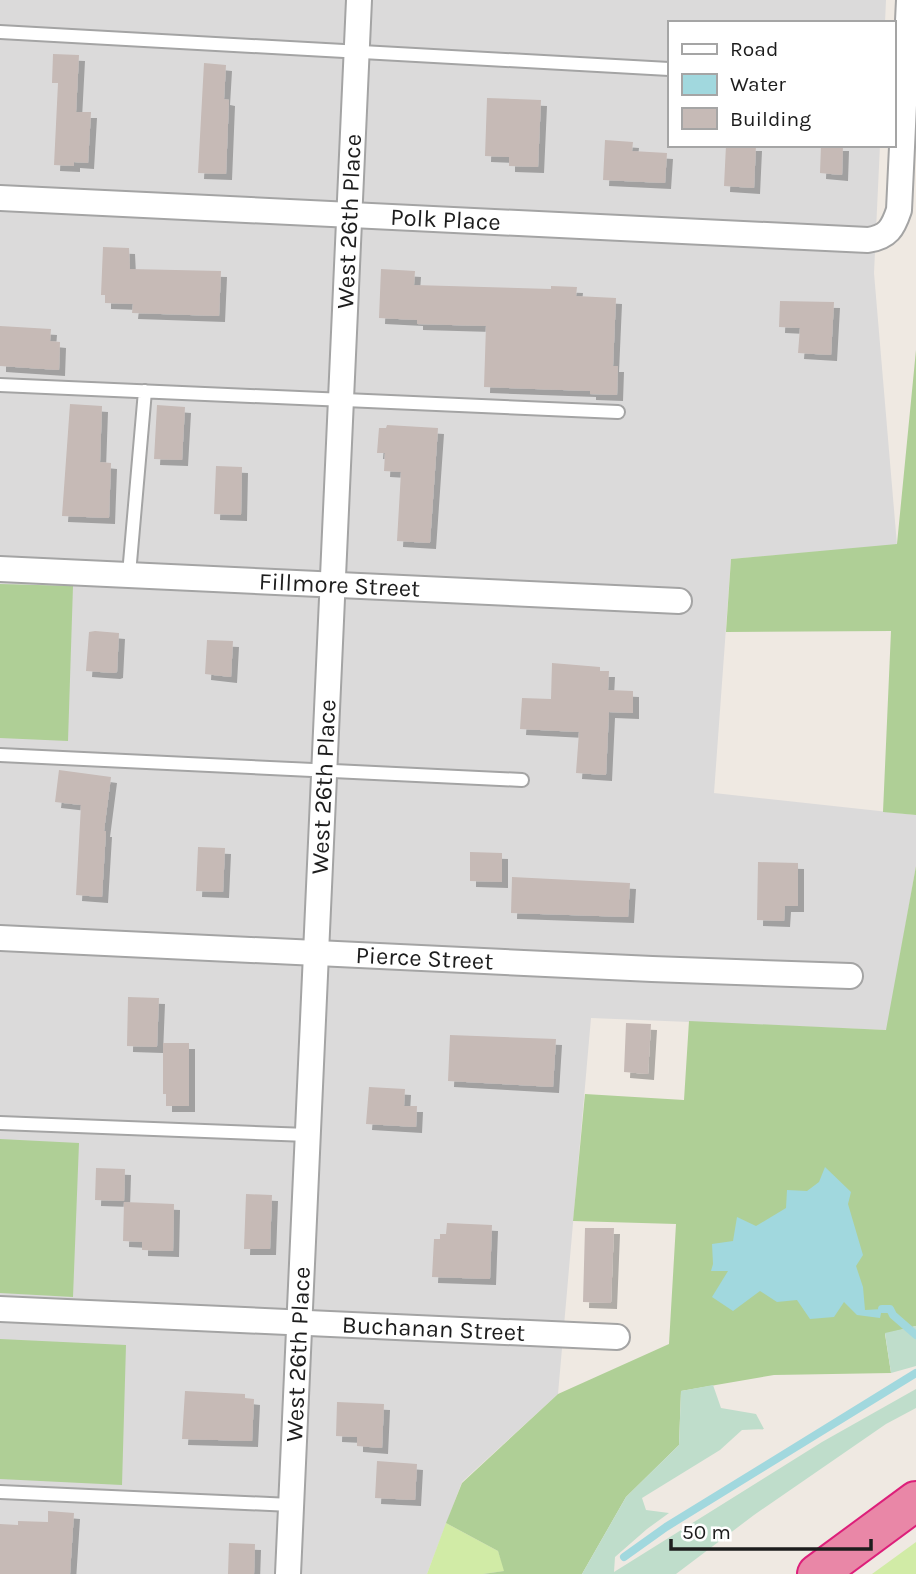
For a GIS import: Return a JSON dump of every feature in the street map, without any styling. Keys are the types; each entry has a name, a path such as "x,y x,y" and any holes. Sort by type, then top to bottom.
{"highway":[{"path":"817,1574 916,1501"}],"street":[{"name":"West 26th Place","path":"288,1574 359,0"},
{"path":"899,81 909,0"},
{"name":"Polk Place","path":"0,198 868,240 890,232 899,210 899,81"},
{"name":"Fillmore Street","path":"0,569 679,601"},
{"name":"Pierce Street","path":"0,939 850,976"},
{"name":"Buchanan Street","path":"0,1309 617,1338"}],"lane":[{"path":"0,33 668,69"},
{"path":"0,385 618,412"},
{"path":"129,575 145,391"},
{"path":"0,755 522,780"},
{"path":"0,1123 307,1135"},
{"path":"0,1492 291,1506"}],"shaded area":[{"path":"0,0 886,0 885,21 668,21 668,147 880,147 874,273 897,545 731,559 714,793 916,815 916,866 887,1030 591,1018 558,1394 462,1482 427,1574 0,1574"}],"green space":[{"path":"916,350 916,815 883,812 891,631 726,632 731,559 897,544"},
{"path":"0,584 73,586 68,741 0,738"},
{"path":"916,866 916,1326 885,1334 891,1373 774,1375 681,1391 679,1445 626,1497 582,1574 483,1574 504,1571 498,1551 446,1523 462,1483 558,1394 669,1344 676,1224 573,1221 585,1094 684,1100 689,1021 886,1030"},
{"path":"0,1139 79,1143 73,1297 0,1293"},
{"path":"916,1326 916,1366 891,1373 885,1333"},
{"path":"0,1339 126,1345 122,1485 0,1479"},
{"path":"713,1385 721,1408 756,1414 764,1429 742,1430 720,1450 642,1498 646,1510 669,1513 615,1557 614,1572 822,1442 916,1389 916,1408 886,1424 754,1515 676,1574 582,1574 626,1497 679,1445 681,1391"},
{"path":"446,1523 498,1551 505,1571 483,1574 427,1574"},
{"path":"916,1542 916,1574 872,1574"}],"water":[{"path":"825,1167 851,1192 848,1204 863,1255 856,1266 863,1287 865,1310 882,1309 880,1318 857,1315 844,1302 834,1317 810,1319 797,1300 777,1302 760,1291 733,1311 712,1297 728,1271 711,1271 712,1244 733,1241 737,1217 756,1226 786,1208 787,1190 807,1191 819,1182"}],"building":[{"path":"53,54 79,55 76,112 91,112 88,163 74,162 74,166 54,165 58,83 52,83"},
{"path":"204,63 226,65 224,99 229,100 226,174 198,173"},
{"path":"487,98 541,100 538,167 509,166 509,157 485,156"},
{"path":"605,140 633,142 632,151 667,153 665,183 603,180"},
{"path":"726,147 756,147 754,188 724,186"},
{"path":"821,147 843,147 842,175 820,173"},
{"path":"103,247 129,248 130,269 221,271 219,316 132,313 133,304 105,303 105,295 101,295"},
{"path":"381,269 415,271 414,285 551,289 551,286 577,287 576,296 616,298 613,366 618,366 617,395 590,394 590,391 484,387 486,326 417,324 417,320 379,318"},
{"path":"780,301 834,302 831,355 798,353 800,328 779,327"},
{"path":"0,326 51,329 50,341 60,342 59,370 0,366"},
{"path":"70,404 102,406 100,462 111,463 109,518 62,516"},
{"path":"157,405 185,407 182,460 154,459"},
{"path":"387,425 438,428 430,543 397,541 401,472 384,471 385,453 377,453 379,428 386,428"},
{"path":"216,466 242,467 241,515 214,514"},
{"path":"89,632 119,633 117,672 86,671"},
{"path":"207,640 233,641 231,677 205,674"},
{"path":"552,663 600,667 600,671 609,671 608,690 633,691 633,713 609,712 606,775 576,773 579,732 520,729 522,698 551,699"},
{"path":"59,770 111,777 104,831 102,897 76,895 81,805 55,802"},
{"path":"198,847 225,848 223,892 196,891"},
{"path":"470,852 502,853 502,882 470,881"},
{"path":"758,862 798,863 798,906 785,906 784,921 757,920"},
{"path":"512,877 630,883 628,917 511,913"},
{"path":"128,997 159,998 157,1047 127,1046"},
{"path":"626,1023 651,1024 648,1074 624,1072"},
{"path":"450,1035 556,1039 553,1087 448,1081"},
{"path":"163,1043 189,1043 189,1106 166,1106 166,1094 163,1094"},
{"path":"369,1087 405,1089 404,1106 417,1106 416,1127 366,1124"},
{"path":"96,1168 125,1169 124,1201 95,1200"},
{"path":"246,1194 272,1195 270,1249 244,1249"},
{"path":"124,1202 174,1204 173,1251 142,1250 142,1242 123,1241"},
{"path":"447,1223 492,1225 490,1279 432,1277 434,1239 440,1239 440,1234 446,1234"},
{"path":"585,1228 614,1228 611,1303 583,1302"},
{"path":"185,1391 245,1394 245,1398 254,1399 252,1441 182,1439"},
{"path":"337,1402 384,1404 382,1448 357,1446 357,1437 336,1436"},
{"path":"377,1461 417,1464 415,1500 375,1498"},
{"path":"48,1511 74,1513 70,1574 0,1574 0,1524 18,1525 18,1521 48,1522"},
{"path":"229,1543 255,1544 254,1574 228,1574"}],"waterway":[{"path":"882,1309 890,1309 893,1315 916,1335"},
{"path":"624,1557 666,1527 916,1373"}]}
